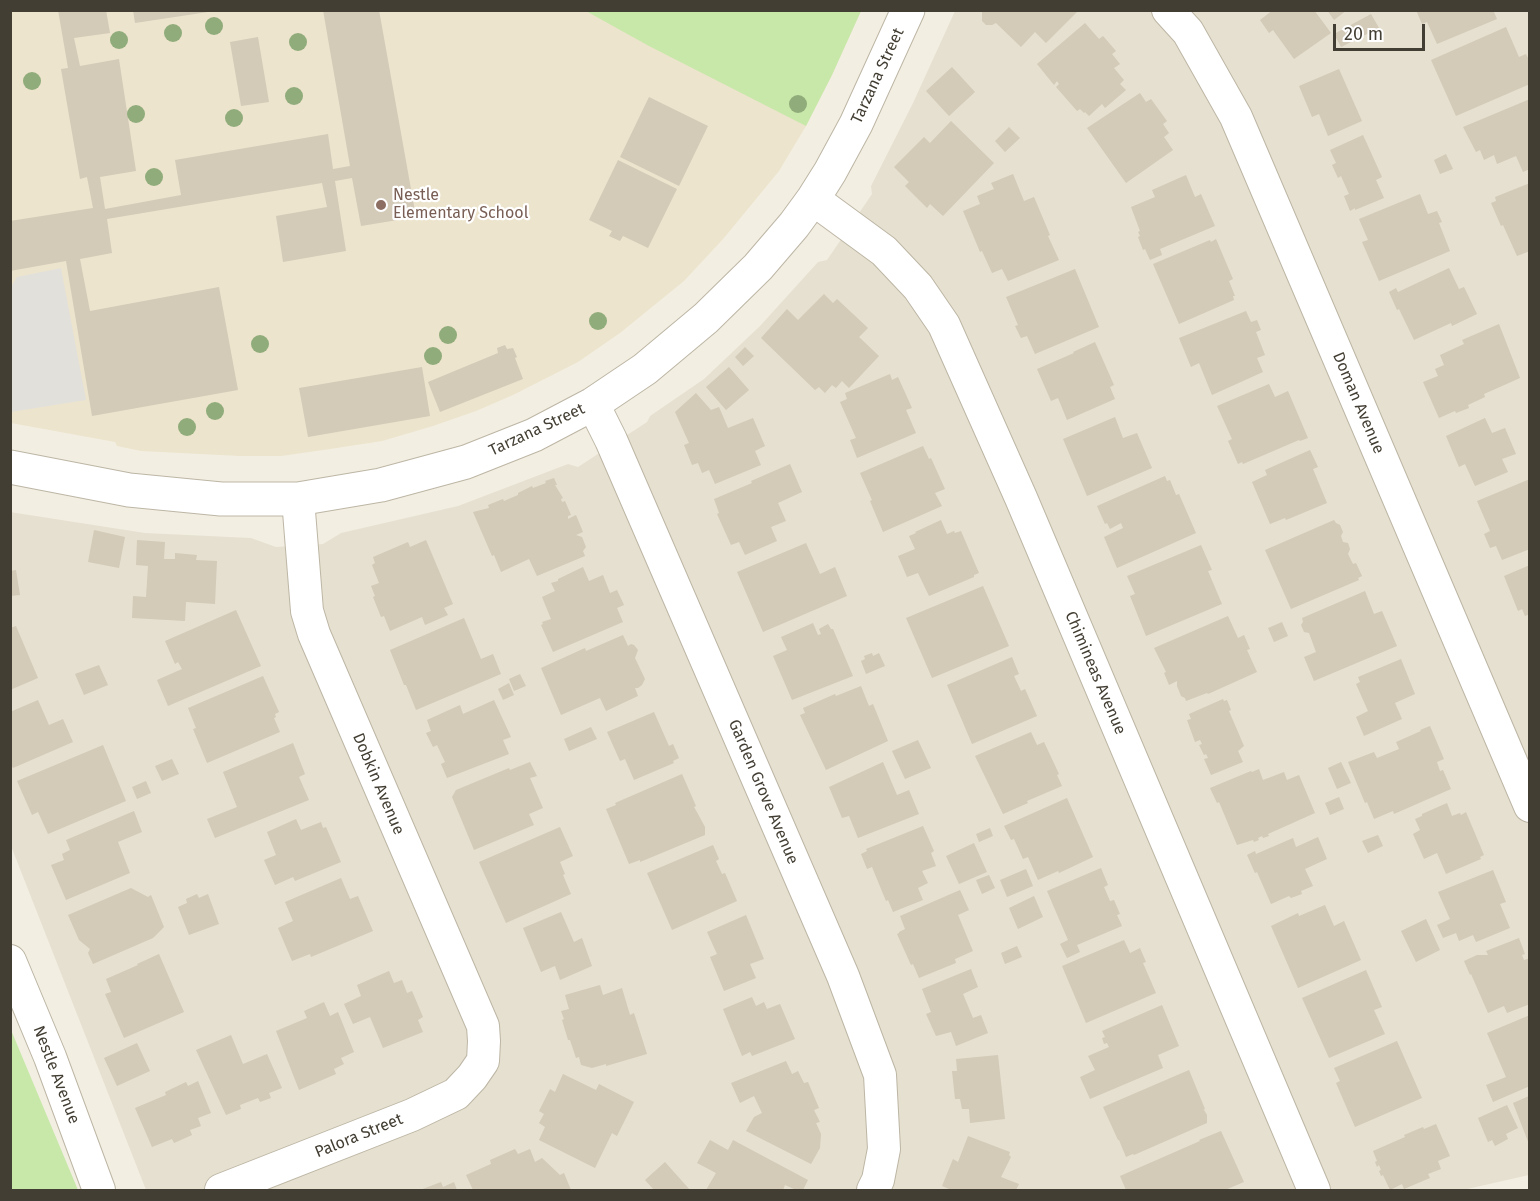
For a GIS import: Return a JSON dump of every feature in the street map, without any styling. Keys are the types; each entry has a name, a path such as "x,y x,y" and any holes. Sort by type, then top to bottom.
{"street":[{"name":"Tarzana Street","path":"10,467 129,490 221,499 298,499 381,485 466,462 534,435 593,404 645,369 706,318 758,267 813,199 830,172 856,124 908,10"},
{"name":"Doman Avenue","path":"1168,10 1188,32 1236,117 1530,806"},
{"name":"Chimineas Avenue","path":"813,199 884,251 918,287 944,325 1021,498 1314,1191"},
{"name":"Garden Grove Avenue","path":"593,404 621,462 838,965 880,1075 884,1149 878,1180 873,1191"},
{"name":"Dobkin Avenue","path":"298,499 307,610 314,634 483,1026 483,1061"},
{"name":"Nestle Avenue","path":"10,961 50,1058 99,1191"},
{"name":"Palora Street","path":"221,1191 412,1115 456,1094 483,1061"}],"shaded area":[{"name":"Nestle Elementary School","path":"10,11 861,11 806,126 779,171 724,238 684,281 620,333 578,362 513,395 433,426 382,441 281,456 240,456 141,451 117,446 115,442 11,423"},
{"path":"955,11 1529,11 1529,1175 1463,1190 146,1190 11,846 10,512 145,533 251,538 276,547 323,544 341,533 458,506 568,464 578,467 647,422 650,416 704,379 760,326 818,262 827,260 872,194 871,186 913,103"},
{"path":"61,268 86,400 11,412 11,287 17,277"}],"green space":[{"path":"861,10 806,126 649,46 586,11"},
{"path":"11,1030 78,1190 11,1190"}],"building":[{"path":"58,10 106,10 110,33 74,38 80,66 119,59 136,171 100,177 105,209 181,195 175,160 328,134 333,169 350,166 323,10 379,10 416,217 361,226 352,178 335,181 346,251 283,262 276,216 327,207 322,183 107,219 112,253 80,259 90,311 219,287 238,390 92,416 66,261 10,271 10,221 93,208 87,177 80,179 61,69 68,68"},
{"path":"133,10 208,10 208,12 135,23"},
{"path":"982,10 1075,10 1077,12 1046,43 1035,32 1021,47 996,23 986,25 982,21"},
{"path":"1273,10 1314,10 1331,33 1294,59 1273,30 1269,33 1260,20"},
{"path":"1327,10 1347,10 1334,20"},
{"path":"1416,10 1493,10 1497,19 1437,44 1427,22 1422,24"},
{"path":"1371,14 1379,28 1341,47 1334,34"},
{"path":"1085,23 1099,39 1103,36 1116,51 1112,54 1120,64 1114,68 1124,80 1120,84 1126,90 1105,108 1102,104 1089,116 1080,109 1077,111 1056,87 1059,84 1057,81 1054,85 1037,64"},
{"path":"1506,27 1519,57 1526,54 1530,62 1528,67 1530,84 1456,116 1431,60"},
{"path":"258,37 269,102 241,106 230,42"},
{"path":"952,67 975,92 949,116 926,91"},
{"path":"1339,69 1362,121 1328,136 1319,114 1312,117 1299,86"},
{"path":"1140,93 1146,102 1151,99 1167,121 1163,124 1169,133 1164,137 1173,150 1126,183 1087,128"},
{"path":"649,97 708,126 679,186 620,157"},
{"path":"1530,99 1530,169 1523,172 1516,156 1497,164 1494,155 1484,160 1480,150 1476,152 1463,127"},
{"path":"951,121 994,163 943,216 930,204 927,208 905,186 909,182 894,167 924,137 930,143"},
{"path":"1009,127 1020,138 1005,152 995,141"},
{"path":"1363,135 1382,177 1376,180 1384,198 1350,211 1344,196 1349,194 1341,176 1338,178 1332,165 1336,163 1330,150"},
{"path":"1446,154 1453,169 1440,174 1434,160"},
{"path":"618,160 677,189 648,248 623,236 620,241 609,236 612,231 589,220"},
{"path":"1013,174 1024,201 1034,197 1059,260 1008,281 1002,269 992,273 982,251 980,252 963,211 980,204 977,196 994,189 991,183"},
{"path":"1186,175 1195,197 1201,194 1215,226 1160,249 1162,255 1150,260 1138,237 1140,231 1131,207 1155,197 1152,190"},
{"path":"1530,183 1530,251 1517,256 1491,203 1496,201 1495,197"},
{"path":"1420,194 1428,214 1437,211 1442,222 1439,223 1450,251 1379,281 1362,242 1368,240 1359,219"},
{"path":"1216,239 1233,279 1229,281 1235,296 1233,296 1234,300 1179,324 1153,264"},
{"path":"1449,268 1459,289 1464,287 1477,314 1414,340 1389,292 1396,288 1398,292"},
{"path":"1075,269 1099,327 1035,354 1027,336 1021,338 1006,297"},
{"path":"824,294 833,303 837,299 868,328 859,337 879,356 849,388 842,381 836,388 832,385 825,393 819,387 815,390 761,338 787,309 798,320"},
{"path":"1246,311 1251,322 1257,320 1261,330 1256,332 1265,355 1257,358 1263,372 1212,395 1199,363 1191,367 1179,338"},
{"path":"1499,324 1520,378 1484,394 1485,397 1468,405 1469,408 1439,418 1423,382 1438,376 1435,369 1444,365 1440,355 1464,344 1462,340"},
{"path":"1095,342 1114,385 1110,387 1115,399 1067,420 1058,398 1051,401 1037,369"},
{"path":"505,345 507,349 513,348 523,379 440,412 428,382 498,353 497,348"},
{"path":"745,347 754,356 743,366 735,357"},
{"path":"422,367 430,416 308,437 299,388"},
{"path":"729,367 749,390 726,410 706,387"},
{"path":"890,374 892,380 898,377 912,408 906,410 916,433 857,458 850,440 856,438 840,402 847,399 845,393"},
{"path":"1269,384 1275,397 1288,391 1308,438 1238,464 1228,441 1232,439 1217,406"},
{"path":"696,393 711,410 719,407 728,428 753,418 765,446 755,451 761,465 715,484 709,470 702,473 698,463 692,465 684,445 689,443 675,412"},
{"path":"1115,417 1123,438 1137,433 1152,468 1087,496 1063,439"},
{"path":"1485,418 1492,433 1505,428 1516,454 1502,459 1508,472 1475,486 1465,464 1459,467 1446,436"},
{"path":"923,446 945,489 935,493 942,506 883,532 860,473"},
{"path":"1310,450 1318,467 1313,469 1327,503 1270,524 1252,482 1267,475 1265,470"},
{"path":"790,464 802,492 778,503 786,521 771,527 777,541 745,555 739,542 731,545 717,514 719,513 714,499"},
{"path":"1165,476 1167,481 1170,480 1176,495 1179,494 1196,533 1117,568 1104,537 1123,528 1121,523 1110,529 1107,523 1105,524 1097,506"},
{"path":"554,478 557,485 555,485 563,498 562,502 565,501 571,515 568,519 576,515 583,532 576,535 582,537 586,547 583,551 585,556 537,576 529,559 501,572 473,512 489,508 488,505 503,499 504,501 532,486 533,488"},
{"path":"1530,479 1530,549 1502,560 1496,546 1490,548 1484,534 1490,531 1477,501"},
{"path":"941,520 947,534 961,531 979,573 929,596 918,573 907,577 898,556 915,549 909,536"},
{"path":"1334,520 1340,525 1343,542 1348,543 1350,549 1348,554 1353,564 1356,563 1362,576 1358,578 1359,580 1291,609 1265,550"},
{"path":"94,530 125,537 119,568 88,562"},
{"path":"137,540 165,542 164,559 175,559 175,553 197,555 196,560 217,561 215,604 186,602 185,621 132,618 133,596 146,597 148,566 136,565"},
{"path":"426,540 453,604 444,608 448,615 425,625 422,617 390,631 373,597 375,596 371,586 379,583 372,565 375,563 373,557 408,542 410,547"},
{"path":"806,543 820,574 835,567 847,596 763,632 737,572"},
{"path":"1201,545 1212,570 1208,571 1222,604 1146,636 1130,596 1135,594 1127,576"},
{"path":"1530,565 1530,614 1525,616 1522,609 1518,611 1504,576"},
{"path":"583,567 589,581 603,575 610,593 617,590 624,605 617,608 623,622 553,652 541,625 542,622 551,619 542,597 555,591 551,583"},
{"path":"16,570 20,595 10,596 10,571"},
{"path":"983,586 1009,646 932,678 906,618"},
{"path":"1365,591 1374,614 1382,611 1397,646 1314,681 1304,657 1316,652 1309,633 1304,632 1301,625 1302,618"},
{"path":"236,610 261,666 168,706 157,680 182,669 178,662 175,664 165,641"},
{"path":"1228,616 1238,638 1244,635 1250,649 1247,650 1257,672 1208,694 1186,701 1181,696 1177,681 1169,685 1164,673 1166,672 1154,648"},
{"path":"464,618 481,659 493,654 501,674 416,710 390,650"},
{"path":"1282,622 1288,636 1274,642 1268,628"},
{"path":"813,623 818,635 821,634 819,629 828,624 833,629 853,676 792,700 773,656 787,650 781,637"},
{"path":"16,626 38,678 10,690 10,628"},
{"path":"623,635 628,646 634,645 638,650 635,658 645,679 642,685 635,688 638,696 606,711 600,698 561,715 541,668 585,648 586,651"},
{"path":"872,653 873,656 879,653 885,666 866,674 861,661 865,659 864,656"},
{"path":"1012,657 1019,674 1014,676 1021,691 1025,689 1037,716 972,744 947,685"},
{"path":"1401,659 1415,694 1395,703 1402,719 1364,736 1356,717 1368,711 1356,684 1360,682 1358,677"},
{"path":"99,665 108,685 84,695 75,674"},
{"path":"520,674 526,686 514,691 509,679"},
{"path":"263,676 279,712 274,718 280,732 207,763 193,729 196,728 188,708"},
{"path":"509,683 514,695 503,700 498,689"},
{"path":"861,686 869,706 873,704 888,741 826,770 800,715 805,713 803,708"},
{"path":"1223,699 1227,700 1231,710 1229,711 1244,746 1238,751 1243,762 1211,775 1204,759 1208,758 1199,745 1202,744 1200,740 1195,742 1187,720 1191,719 1189,714"},
{"path":"38,700 49,725 63,719 73,742 13,768 10,763 10,712"},
{"path":"494,700 511,737 503,740 509,754 447,778 441,764 445,762 437,745 433,747 426,733 431,731 427,720 460,705 463,714"},
{"path":"654,712 669,746 673,744 679,758 673,761 674,763 634,780 625,759 620,761 607,732"},
{"path":"1430,726 1444,759 1437,762 1440,771 1443,770 1451,789 1394,814 1393,811 1374,819 1348,762 1374,752 1377,758 1399,749 1396,742"},
{"path":"591,727 597,739 569,751 564,739"},
{"path":"1031,732 1037,745 1044,742 1062,786 1003,814 975,756"},
{"path":"918,740 931,768 905,779 892,751"},
{"path":"293,743 305,774 299,777 309,800 215,838 207,819 237,807 223,772"},
{"path":"103,745 126,801 48,834 38,812 32,815 17,781"},
{"path":"172,759 179,774 162,781 155,766"},
{"path":"530,762 537,776 530,778 543,808 529,814 534,825 474,850 452,797 456,790 509,768 510,770"},
{"path":"883,762 897,795 909,790 919,814 858,838 849,816 842,818 829,787"},
{"path":"1341,762 1351,783 1337,789 1328,768"},
{"path":"1259,769 1263,780 1284,772 1287,780 1299,775 1315,813 1268,834 1269,836 1263,838 1262,836 1254,842 1253,840 1237,845 1219,802 1217,803 1210,788"},
{"path":"682,774 696,806 694,807 705,827 705,835 640,862 640,860 629,864 606,809"},
{"path":"146,781 151,793 137,799 132,787"},
{"path":"1339,797 1344,809 1330,815 1325,803"},
{"path":"1067,798 1093,857 1038,880 1028,857 1023,859 1014,839 1011,840 1004,826"},
{"path":"1447,803 1452,816 1466,812 1484,855 1480,857 1481,859 1446,874 1437,853 1424,859 1413,834 1420,830 1415,819"},
{"path":"134,811 142,832 118,842 130,873 66,900 51,865 64,860 62,854 70,850 66,840"},
{"path":"296,819 301,830 321,822 323,828 326,827 341,862 295,881 293,877 275,885 264,860 276,855 267,832"},
{"path":"923,826 934,851 931,853 936,866 922,871 928,883 918,888 923,900 893,912 872,867 867,869 861,854 867,851 866,849"},
{"path":"560,827 573,856 560,862 571,894 506,923 479,862"},
{"path":"990,828 993,836 979,842 976,834"},
{"path":"1378,835 1383,846 1368,853 1362,841"},
{"path":"1318,837 1327,859 1305,869 1313,886 1301,891 1302,894 1291,898 1289,896 1271,904 1247,855 1255,851 1256,854 1293,838 1296,847"},
{"path":"974,843 987,872 959,884 946,856"},
{"path":"713,845 719,859 716,861 722,874 725,873 737,901 672,930 647,873"},
{"path":"1101,868 1108,885 1104,887 1110,901 1114,900 1122,926 1077,945 1080,952 1067,958 1060,944 1068,940 1047,891"},
{"path":"1026,869 1033,886 1007,897 1000,880"},
{"path":"1493,870 1506,902 1500,904 1510,928 1476,942 1473,935 1459,941 1456,933 1443,938 1437,925 1450,919 1438,892"},
{"path":"989,875 995,888 982,894 976,880"},
{"path":"341,878 350,899 358,896 373,931 311,957 310,954 292,961 278,928 293,921 285,902"},
{"path":"131,888 148,897 151,895 164,927 153,938 93,964 88,953 90,949 79,940 68,915"},
{"path":"960,890 969,910 958,915 973,951 955,959 956,963 919,978 897,934 905,929 900,916"},
{"path":"197,894 199,898 208,894 219,924 189,935 178,907 187,903 186,899"},
{"path":"1034,896 1043,917 1018,929 1009,908"},
{"path":"1325,905 1334,926 1344,921 1361,960 1298,988 1271,926 1298,913 1299,916"},
{"path":"561,912 574,942 582,938 592,966 560,980 555,966 541,972 523,928"},
{"path":"746,915 764,959 750,964 756,978 724,991 710,957 717,954 707,932"},
{"path":"1426,919 1440,950 1416,962 1401,931"},
{"path":"1519,938 1525,954 1522,955 1524,960 1530,958 1530,1004 1507,1013 1504,1006 1488,1013 1464,961 1477,955 1488,955 1486,951"},
{"path":"1124,940 1130,953 1140,948 1146,962 1143,963 1156,993 1086,1023 1062,966"},
{"path":"1017,946 1022,957 1005,964 1001,953"},
{"path":"159,954 184,1012 124,1038 105,994 111,992 106,979"},
{"path":"971,969 978,987 963,994 973,1018 981,1015 988,1033 956,1046 951,1032 936,1036 926,1014 931,1012 922,989"},
{"path":"1366,970 1382,1007 1374,1010 1385,1034 1329,1058 1302,998"},
{"path":"389,971 394,983 402,980 407,993 412,991 423,1017 418,1020 423,1032 383,1048 370,1017 353,1024 344,1004 361,996 357,985"},
{"path":"600,985 603,995 622,988 630,1015 634,1013 647,1054 592,1068 581,1065 579,1057 576,1058 562,1020 564,1019 561,1011 569,1009 565,995"},
{"path":"752,997 756,1006 764,1002 767,1009 780,1004 795,1039 752,1056 750,1052 742,1056 723,1009"},
{"path":"324,1002 330,1016 338,1012 354,1052 341,1058 344,1064 334,1069 336,1074 299,1090 276,1031 307,1018 304,1011"},
{"path":"1162,1005 1179,1046 1158,1055 1163,1068 1090,1099 1080,1077 1095,1070 1088,1056 1109,1047 1107,1043 1104,1044 1102,1038 1105,1037 1102,1031"},
{"path":"1530,1015 1530,1086 1493,1102 1486,1085 1506,1077 1487,1033"},
{"path":"231,1035 243,1064 267,1054 282,1088 269,1093 271,1098 260,1102 258,1098 240,1105 241,1109 226,1115 196,1050"},
{"path":"1397,1041 1422,1098 1355,1127 1336,1083 1340,1081 1334,1068"},
{"path":"137,1043 150,1071 117,1086 104,1058"},
{"path":"998,1055 1005,1119 970,1123 969,1109 962,1109 960,1099 955,1099 952,1071 957,1071 956,1059"},
{"path":"786,1061 792,1074 798,1071 804,1083 808,1082 819,1108 814,1110 820,1122 816,1123 821,1134 820,1148 811,1164 746,1131 754,1117 762,1113 754,1096 740,1103 731,1083"},
{"path":"1189,1070 1205,1109 1203,1110 1207,1115 1207,1123 1126,1157 1103,1107"},
{"path":"563,1074 596,1090 599,1084 634,1102 617,1136 612,1133 595,1168 539,1140 545,1127 539,1123 544,1114 539,1111 550,1089 555,1092"},
{"path":"198,1081 211,1113 198,1118 201,1126 190,1130 192,1135 174,1143 172,1139 152,1147 135,1108 166,1095 165,1092 186,1082 188,1086"},
{"path":"1529,1096 1529,1144 1513,1103"},
{"path":"1507,1105 1518,1128 1506,1134 1508,1139 1495,1146 1492,1140 1488,1142 1478,1118"},
{"path":"1436,1124 1450,1156 1438,1161 1441,1169 1428,1174 1430,1178 1404,1189 1402,1184 1390,1190 1383,1175 1381,1176 1379,1165 1377,1167 1373,1151 1405,1137 1404,1135"},
{"path":"1221,1131 1244,1182 1225,1190 1126,1190 1120,1176"},
{"path":"968,1136 1010,1152 1011,1157 1001,1177 1019,1184 1016,1190 948,1190 942,1186 953,1159 958,1162"},
{"path":"710,1140 728,1150 733,1140 808,1180 803,1190 796,1190 785,1185 783,1190 706,1190 716,1173 697,1163"},
{"path":"515,1149 518,1154 530,1149 535,1162 542,1158 560,1175 564,1173 571,1190 473,1190 466,1175 491,1164 490,1160"},
{"path":"665,1162 690,1190 654,1190 645,1180"},
{"path":"441,1182 443,1187 454,1182 457,1190 420,1190"}],"place":[{"name":"Nestle Elementary School","path":"381,205"}]}
